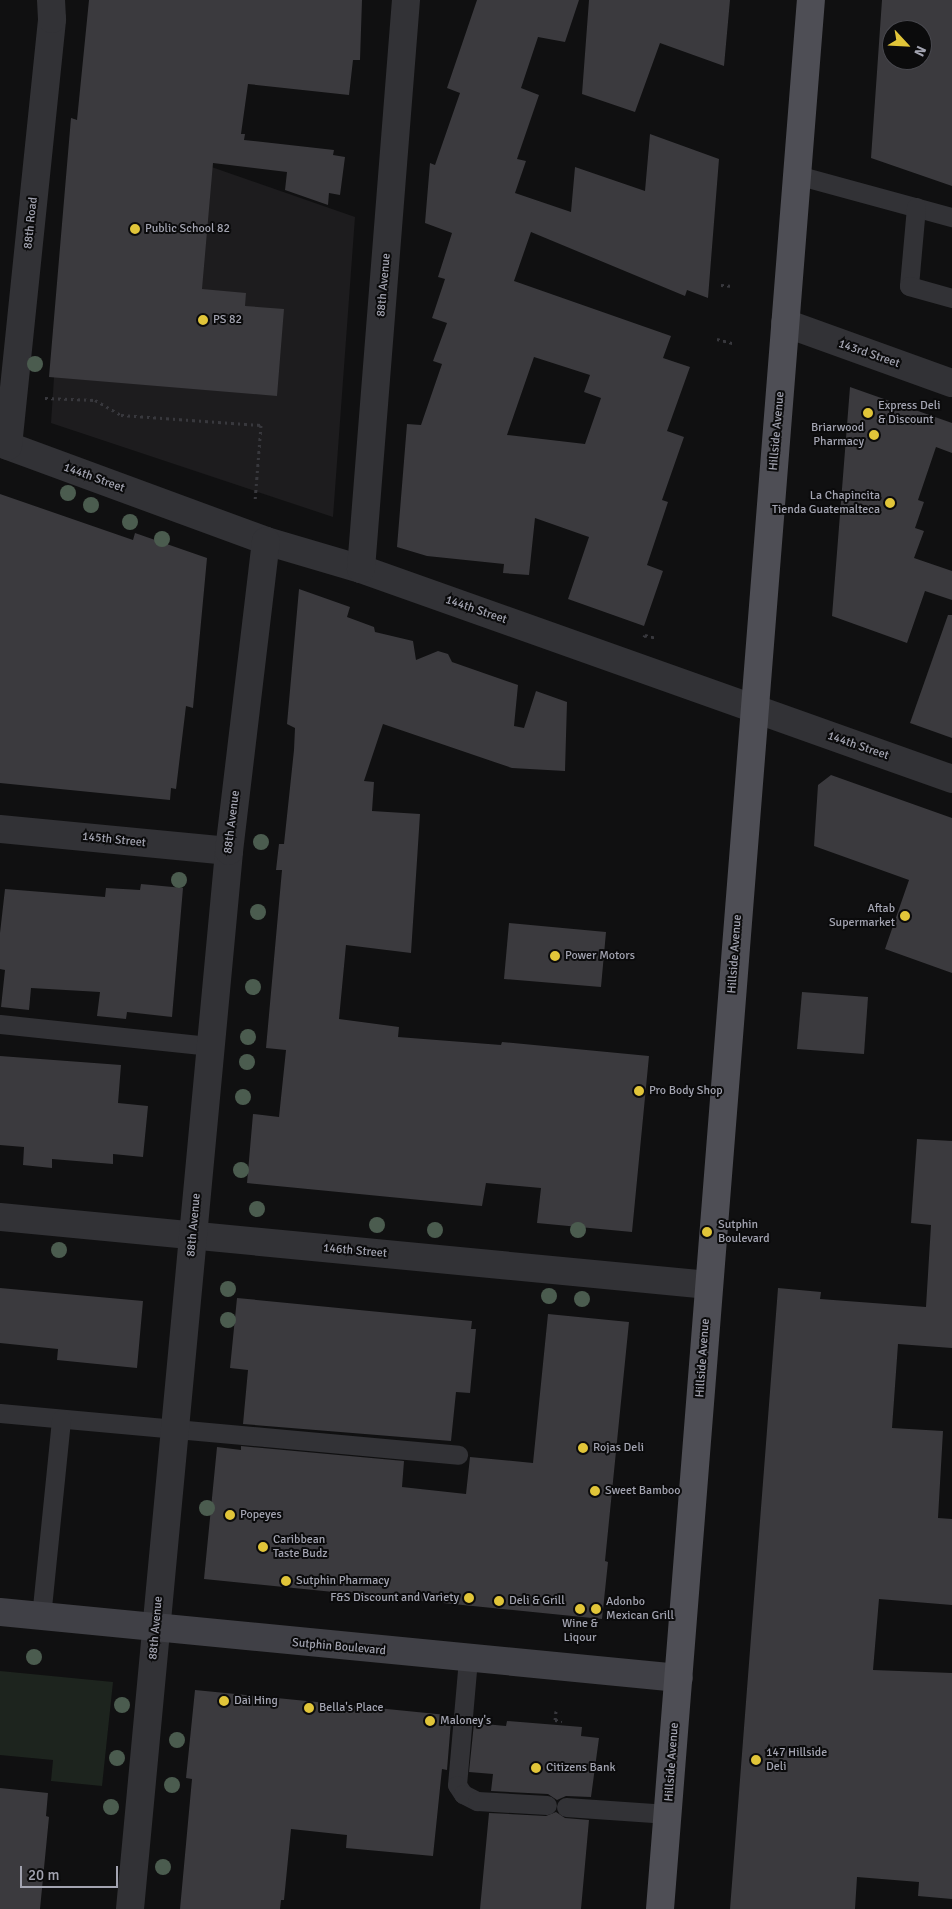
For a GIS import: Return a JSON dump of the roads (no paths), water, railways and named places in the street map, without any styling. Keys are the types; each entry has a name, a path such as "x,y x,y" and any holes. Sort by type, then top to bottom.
{"main road":[{"name":"Hillside Avenue","path":"660,1909 811,0"},
{"name":"Sutphin Boulevard","path":"0,1612 156,1630 678,1678"}],"street":[{"name":"88th Road","path":"4,445 50,38 51,0"},
{"name":"88th Avenue","path":"361,569 406,0"},
{"name":"143rd Street","path":"786,324 952,383"},
{"name":"144th Street","path":"4,445 266,541 361,569 952,779"},
{"name":"88th Avenue","path":"130,1909 173,1430 229,851 266,541"},
{"name":"145th Street","path":"0,829 229,851"},
{"name":"146th Street","path":"0,1217 709,1285"}],"lane":[{"path":"797,175 952,217"},
{"path":"916,207 909,286 952,298"},
{"path":"0,1024 211,1046"},
{"path":"0,1413 173,1430 458,1454"},
{"path":"41,1617 61,1419"},
{"path":"468,1659 457,1785 462,1794 477,1802 547,1805"},
{"path":"566,1807 668,1814"}],"place":[{"name":"Public School 82","path":"135,229"},
{"name":"PS 82","path":"203,320"},
{"name":"Express Deli & Discount","path":"868,413"},
{"name":"Briarwood Pharmacy","path":"874,435"},
{"name":"La Chapincita Tienda Guatemalteca","path":"890,503"},
{"name":"Aftab Supermarket","path":"905,916"},
{"name":"Power Motors","path":"555,956"},
{"name":"Pro Body Shop","path":"639,1091"},
{"name":"Sutphin Boulevard","path":"707,1232"},
{"name":"Rojas Deli","path":"583,1448"},
{"name":"Sweet Bamboo","path":"595,1491"},
{"name":"Popeyes","path":"230,1515"},
{"name":"Caribbean Taste Budz","path":"263,1547"},
{"name":"Sutphin Pharmacy","path":"286,1581"},
{"name":"F&S Discount and Variety","path":"469,1598"},
{"name":"Deli & Grill","path":"499,1601"},
{"name":"Wine & Liqour","path":"580,1609"},
{"name":"Adonbo Mexican Grill","path":"596,1609"},
{"name":"Dai Hing","path":"224,1701"},
{"name":"Bella's Place","path":"309,1708"},
{"name":"Maloney's","path":"430,1721"},
{"name":"147 Hillside Deli","path":"756,1760"},
{"name":"Citizens Bank","path":"536,1768"}]}
